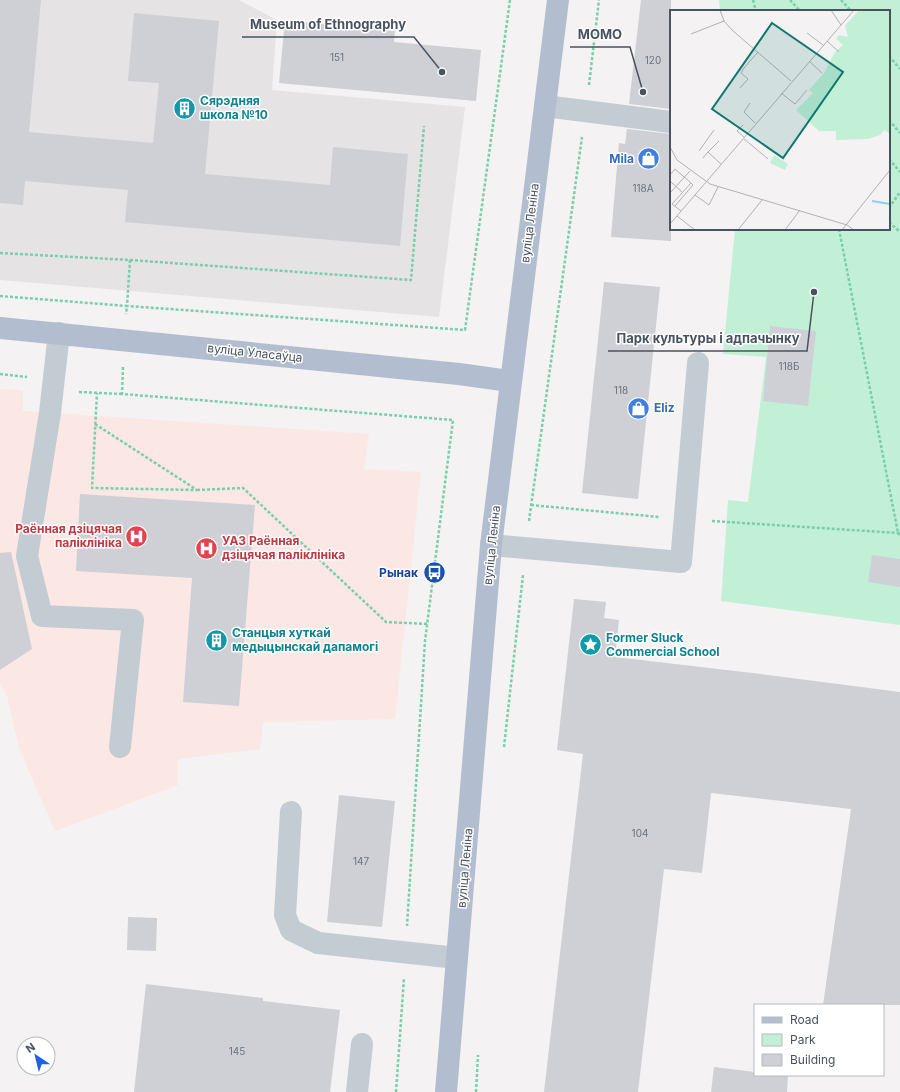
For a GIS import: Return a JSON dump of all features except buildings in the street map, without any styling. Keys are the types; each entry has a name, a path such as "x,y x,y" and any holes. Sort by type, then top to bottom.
{"main road":[{"name":"вуліца Леніна","path":"446,1092 491,545 558,0"},
{"name":"вуліца Уласаўца","path":"0,328 124,339 459,374 510,381"}],"lane":[{"path":"545,106 670,122"},
{"path":"59,333 50,413 27,556 42,616 133,620 120,747"},
{"path":"491,545 681,562 698,363"},
{"path":"291,812 285,915 291,930 318,943 457,958"},
{"path":"357,1092 362,1044"}],"path":[{"path":"0,296 465,330 510,0"},
{"path":"753,0 756,10"},
{"path":"790,0 799,10"},
{"path":"841,0 850,10"},
{"path":"890,57 900,69"},
{"path":"890,121 900,133"},
{"path":"0,253 130,260 411,280 424,126"},
{"path":"890,160 900,172"},
{"path":"890,207 900,192"},
{"path":"890,223 900,232"},
{"path":"531,505 685,519 899,533 839,230"},
{"path":"130,260 124,339 122,394 453,420 427,624 396,1092"},
{"path":"97,393 92,488 197,490 243,488 386,622 427,624"},
{"path":"95,424 197,490"}],"shaded area":[{"path":"0,0 239,0 277,20 272,90 465,107 439,317 0,280"},
{"name":"УАЗ Раённая дзіцячая паліклініка","path":"0,389 23,390 23,411 369,434 364,469 421,472 395,719 263,722 260,749 178,759 178,785 55,831 19,748 7,696 0,684"}],"green space":[{"path":"719,0 900,0 900,625 721,601 728,500 748,502 766,357 723,354 735,230 890,230 890,10 720,10"}],"place":[{"name":"Museum of Ethnography","path":"442,72"},
{"name":"МОМО","path":"643,92"},
{"name":"Сярэдняя школа №10","path":"184,108"},
{"name":"Mila","path":"649,159"},
{"name":"Парк культуры і адпачынку","path":"814,292"},
{"name":"Eliz","path":"638,408"},
{"name":"Раённая дзіцячая паліклініка","path":"137,536"},
{"name":"УАЗ Раённая дзіцячая паліклініка","path":"207,548"},
{"name":"Рынак","path":"434,573"},
{"name":"Станцыя хуткай медыцынскай дапамогі","path":"216,640"},
{"name":"Former Sluck Commercial School","path":"591,645"}]}
